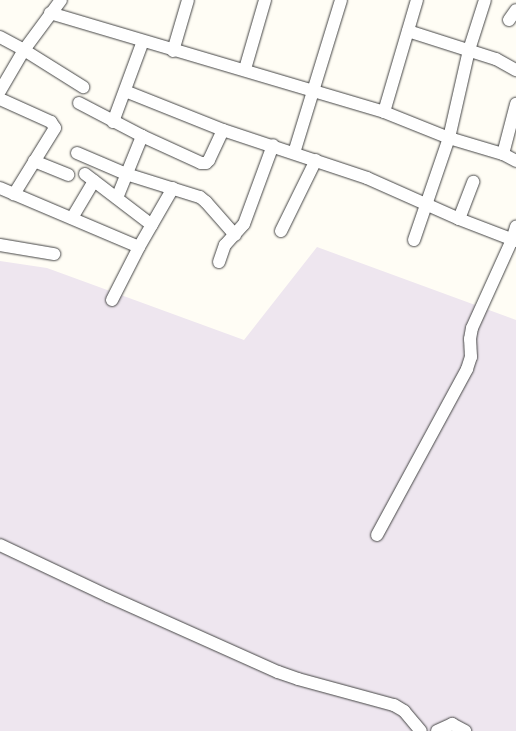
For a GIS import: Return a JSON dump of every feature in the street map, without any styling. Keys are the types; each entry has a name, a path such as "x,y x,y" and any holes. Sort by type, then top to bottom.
{"street":[{"path":"0,91 24,50 61,0"},
{"path":"173,51 188,0"},
{"path":"244,69 265,0"},
{"path":"294,153 341,0"},
{"path":"384,112 417,0"},
{"path":"414,240 425,204 449,138 469,50 485,0"},
{"path":"509,20 516,10"},
{"path":"50,13 173,51 244,69 384,112 449,138 503,154 516,161"},
{"path":"408,31 503,61 516,70"},
{"path":"0,37 24,50 83,87"},
{"path":"113,122 143,41"},
{"path":"124,90 223,130 273,145 367,178 459,219 514,240"},
{"path":"0,99 54,125 55,128 54,132 14,194"},
{"path":"80,103 113,122 142,136 206,163 223,130"},
{"path":"503,154 516,104"},
{"path":"117,198 142,136"},
{"path":"218,262 222,249 244,224 273,145"},
{"path":"77,153 126,174 194,194 206,202 235,235"},
{"path":"281,231 316,160"},
{"path":"34,161 68,175"},
{"path":"72,218 89,177 152,225"},
{"path":"459,219 473,182"},
{"path":"0,188 139,247"},
{"path":"112,300 139,247 173,188"},
{"path":"377,535 467,369 471,357 470,339 472,328 514,240 516,227"},
{"path":"0,246 54,254"},
{"path":"0,544 108,596 278,672 298,679 394,705 404,711 421,731"},
{"path":"437,731 452,724 465,731"}],"shaded area":[{"path":"317,247 516,320 516,731 0,731 0,261 47,268 244,340"}]}
